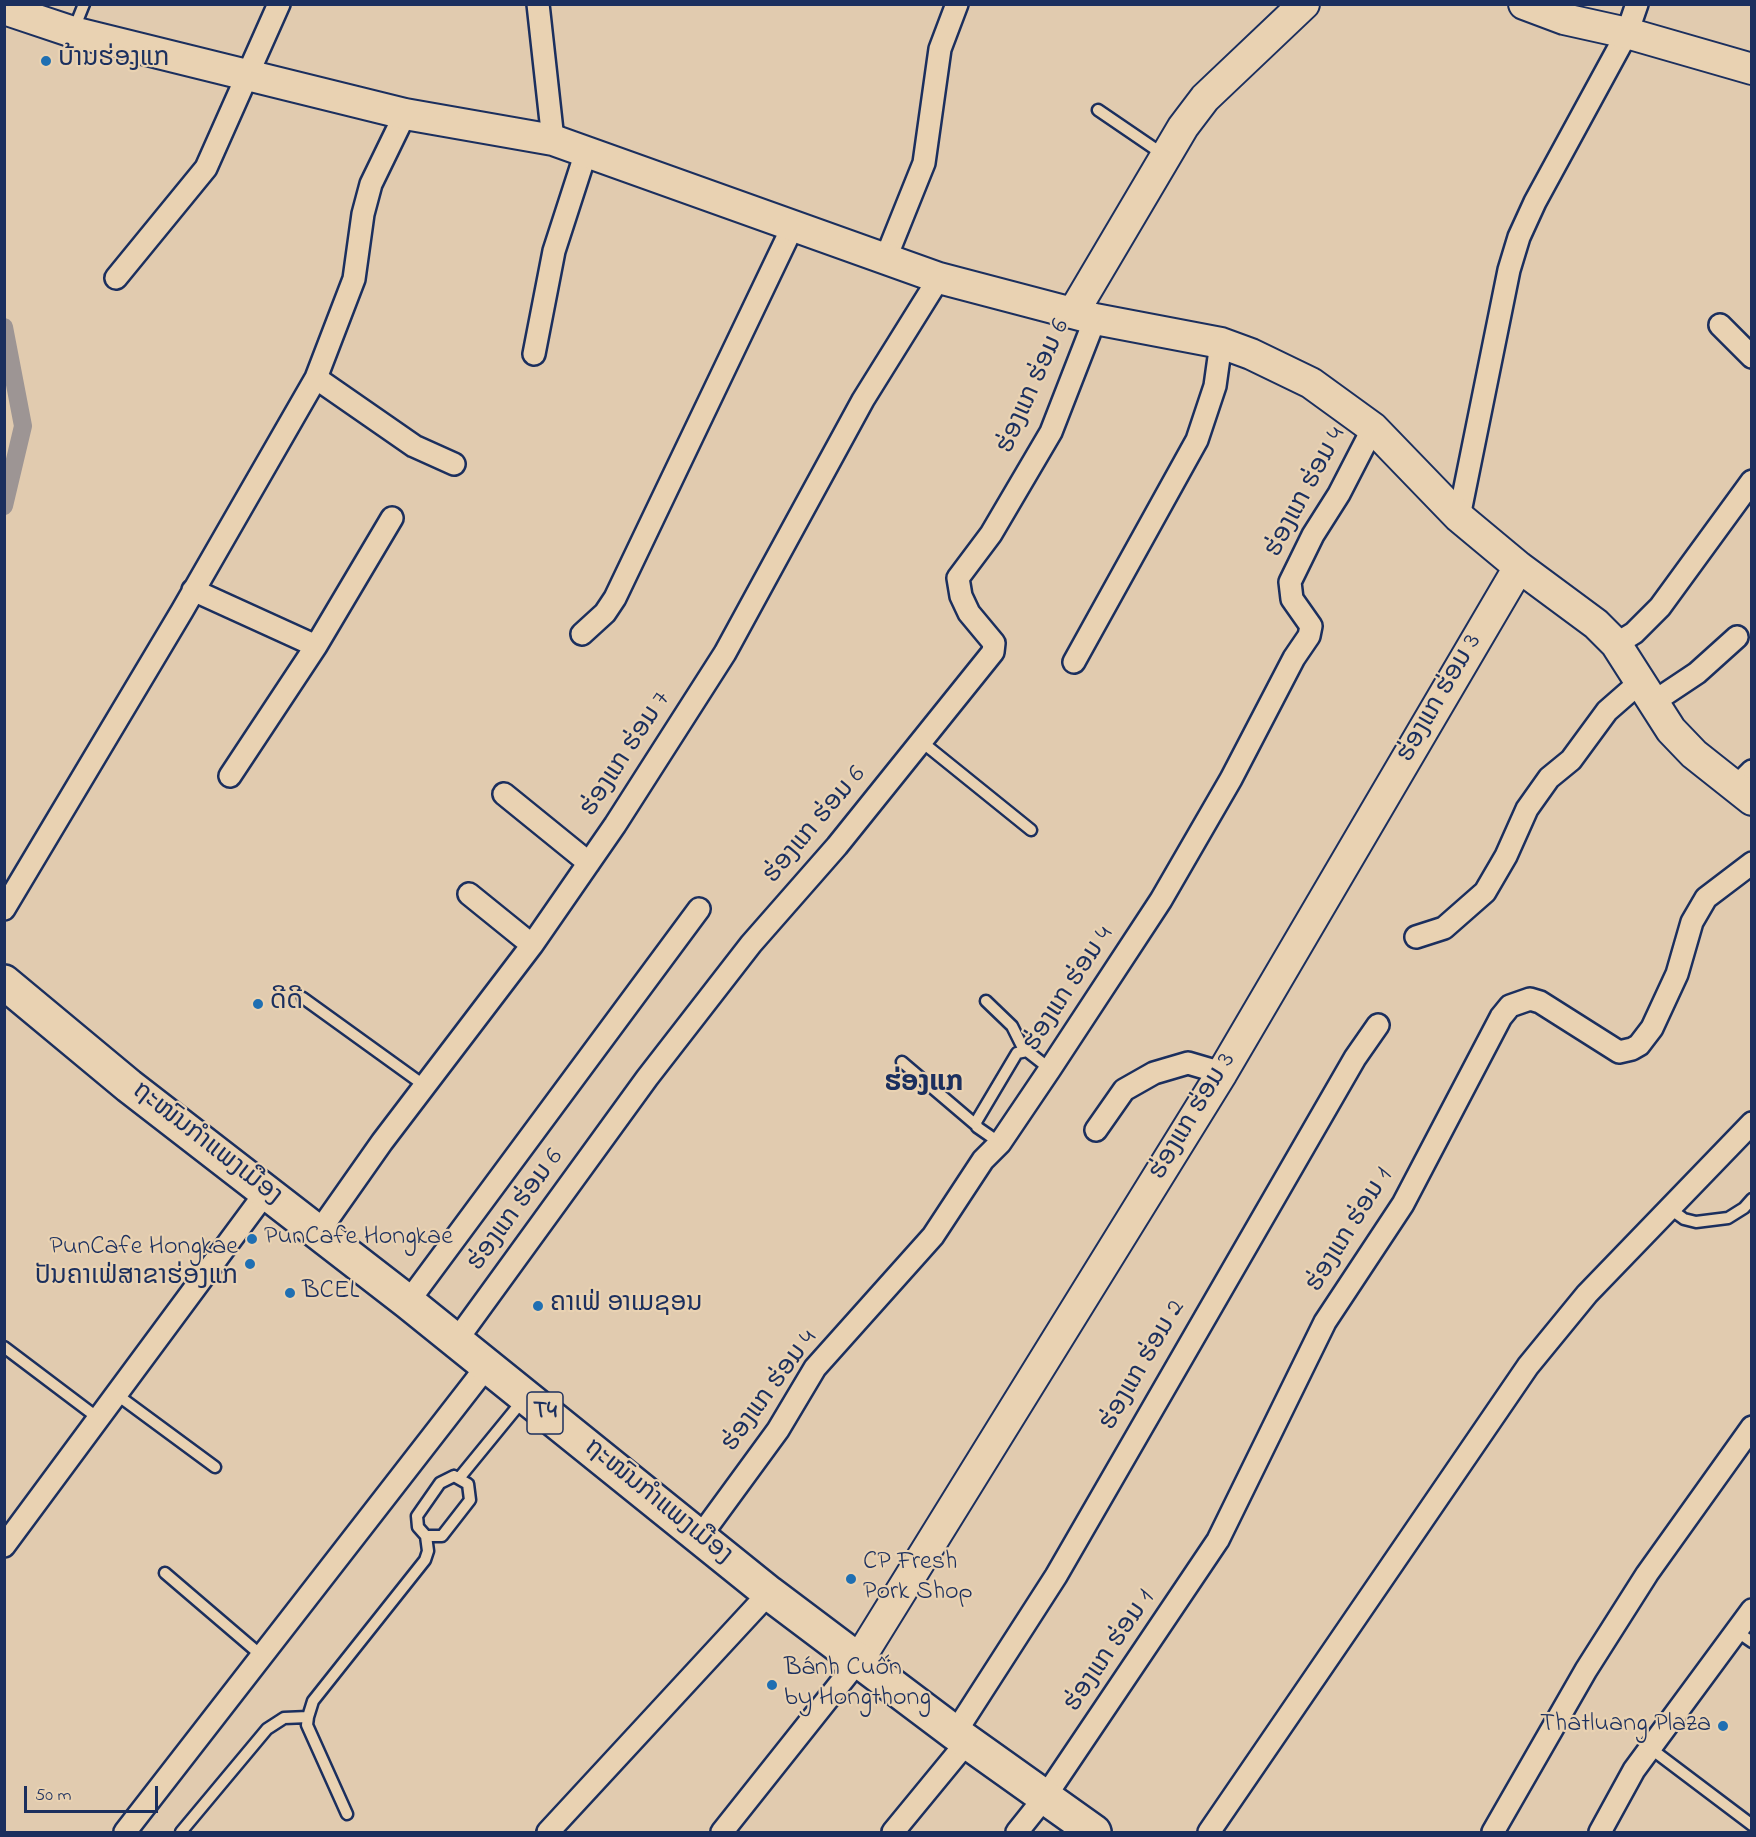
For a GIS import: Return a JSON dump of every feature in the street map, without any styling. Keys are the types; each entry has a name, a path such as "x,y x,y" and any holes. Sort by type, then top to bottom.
{"main road":[{"name":"ຖະໜົນກຳແພງເມືອງ","path":"4,982 129,1086 408,1302 768,1593 1094,1833"}],"street":[{"path":"116,278 206,168 279,4"},
{"path":"538,4 553,141"},
{"path":"885,260 924,163 940,49 957,4"},
{"path":"1084,316 1164,155 1206,98 1304,4"},
{"path":"1524,4 1564,19 1627,33 1752,69"},
{"path":"1459,517 1509,270 1519,237 1535,202 1627,33 1637,4"},
{"path":"4,9 67,31 405,114 553,141 792,228 939,278 1084,316 1221,343 1251,354 1311,383 1373,428 1459,517 1519,567 1576,607 1616,644 1646,693 1688,748 1746,786"},
{"path":"4,909 316,378 354,279 363,214 371,184 405,114"},
{"path":"534,354 554,251 586,152"},
{"path":"582,634 605,613 615,598 792,228"},
{"name":"ຮ່ອງແກ ຮ່ອມ 7","path":"318,1233 532,945 589,863 724,653 863,400 939,278"},
{"name":"ຮ່ອງແກ ຮ່ອມ 6","path":"456,1341 647,1078 751,944 922,742 993,652 994,643 969,613 961,596 958,578 991,534 1051,432 1084,316"},
{"path":"1720,325 1752,357"},
{"path":"1074,662 1197,440 1215,386 1221,343"},
{"path":"316,378 414,446 454,464"},
{"name":"ຮ່ອງແກ ຮ່ອມ 4","path":"699,1538 778,1430 815,1368 933,1236 983,1160 1000,1143 1161,900 1309,636 1311,626 1292,599 1290,582 1313,535 1340,494 1373,428"},
{"path":"1616,644 1634,633 1660,607 1752,481"},
{"path":"230,776 316,646 392,518"},
{"name":"ຮ່ອງແກ ຮ່ອມ 3","path":"858,1661 1222,1073 1519,567"},
{"path":"193,590 316,646"},
{"path":"1416,937 1444,928 1485,892 1506,856 1527,808 1549,778 1571,760 1607,711 1697,673 1737,636"},
{"path":"504,794 589,863"},
{"name":"ຮ່ອງແກ ຮ່ອມ 1","path":"1045,1797 1218,1540 1325,1322 1403,1204 1501,1017 1510,1006 1530,999 1540,1002 1619,1052 1632,1050 1639,1045 1652,1028 1677,974 1692,922 1706,898 1752,863"},
{"path":"469,894 532,945"},
{"path":"408,1302 699,909"},
{"name":"ຮ່ອງແກ ຮ່ອມ 2","path":"893,1833 961,1737 1343,1078 1378,1025"},
{"path":"1096,1130 1124,1090 1154,1072 1188,1062 1222,1073"},
{"path":"1209,1833 1528,1366 1587,1294 1752,1123"},
{"path":"4,1546 266,1192"},
{"path":"125,1833 487,1366"},
{"path":"1493,1833 1586,1670 1647,1574 1752,1427"},
{"path":"548,1833 768,1593"},
{"path":"1600,1833 1650,1748 1744,1636 1752,1610"},
{"path":"722,1833 858,1661"},
{"path":"1017,1833 1045,1797"}],"lane":[{"path":"67,31 84,4"},
{"path":"1098,110 1164,155"},
{"path":"922,742 1031,830"},
{"path":"303,998 425,1086"},
{"path":"986,1001 1012,1026 1024,1050 1050,1069"},
{"path":"976,1125 1017,1053 1024,1050"},
{"path":"902,1062 1000,1143"},
{"path":"1669,1208 1684,1219 1696,1222 1728,1218 1744,1208 1752,1199"},
{"path":"4,1347 98,1418"},
{"path":"116,1394 215,1467"},
{"path":"347,1814 307,1725 313,1701 424,1560 428,1551 426,1536 417,1521 420,1510 444,1479 460,1477 526,1397"},
{"path":"426,1536 442,1536 470,1500 468,1484 460,1477"},
{"path":"165,1573 262,1656"},
{"path":"181,1833 267,1729 284,1718 308,1717"},
{"path":"1650,1748 1752,1825"}],"waterway":[{"path":"4,327 23,426 4,506"}],"place":[{"name":"ບ້ານຮ່ອງແກ","path":"46,61"},
{"name":"ດີດີ","path":"258,1004"},
{"name":"PunCafe Hongkae","path":"252,1239"},
{"name":"PunCafe Hongkae ປັນຄາເຟ່ສາຂາຮ່ອງແກ","path":"250,1264"},
{"name":"BCEL","path":"290,1293"},
{"name":"ຄາເຟ່ ອາເມຊອນ","path":"538,1306"},
{"name":"CP Fresh Pork Shop","path":"851,1579"},
{"name":"Bánh Cuốn by Hongthong","path":"772,1685"},
{"name":"Thatluang Plaza","path":"1723,1726"}],"district":[{"name":"ຮ່ອງແກ","path":"924,1085"}]}
